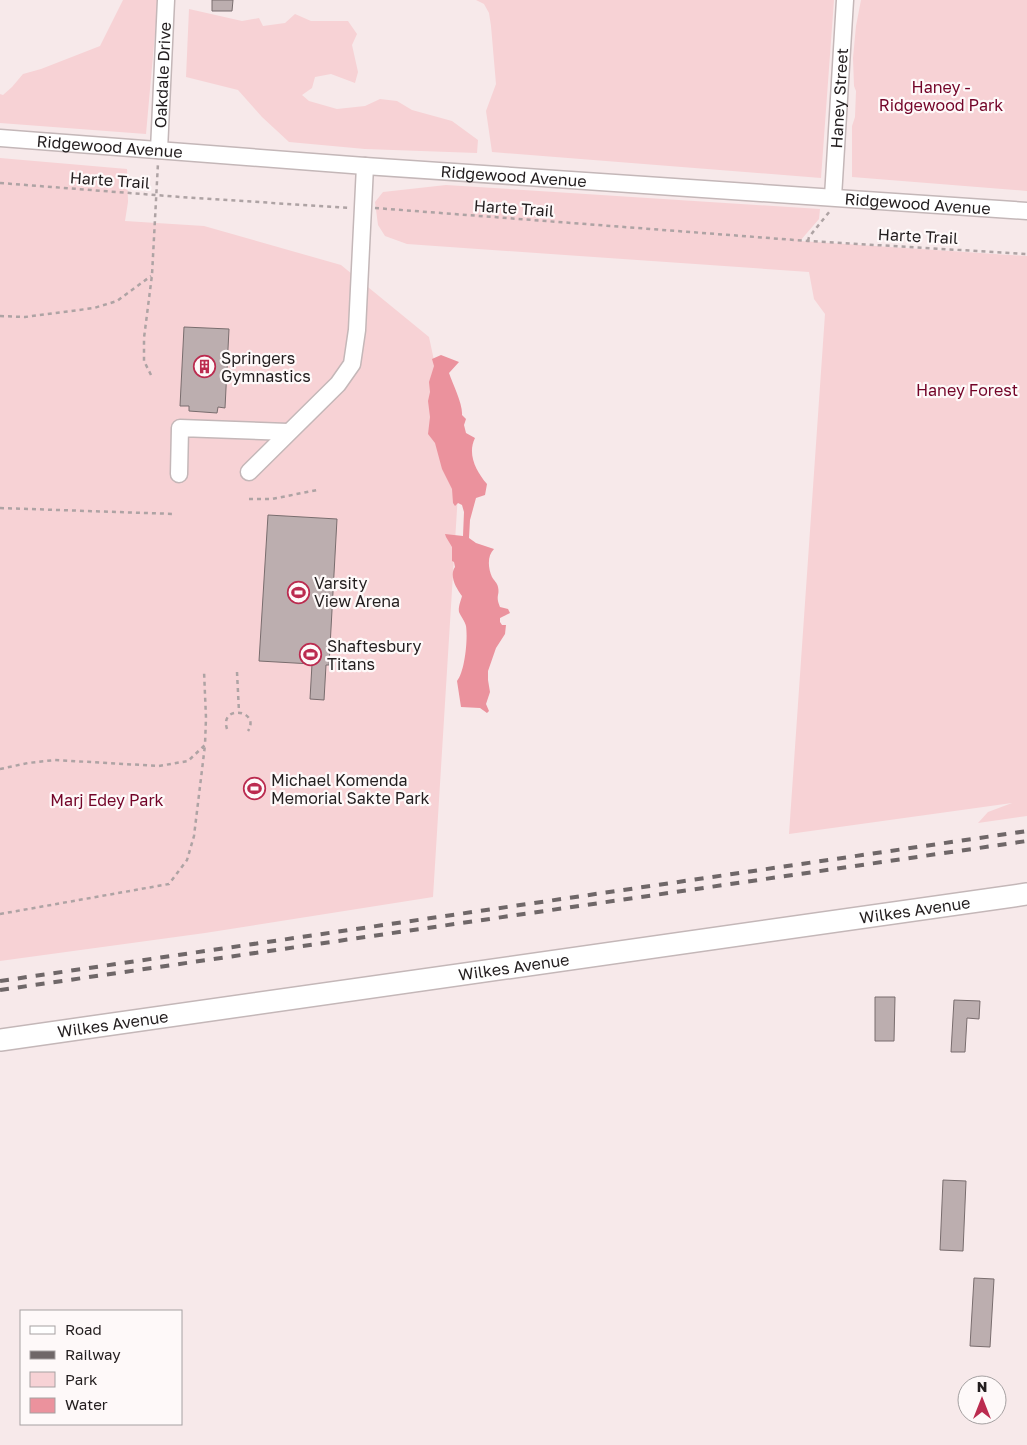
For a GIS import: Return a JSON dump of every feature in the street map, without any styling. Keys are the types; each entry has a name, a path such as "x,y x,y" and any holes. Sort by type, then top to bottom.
{"main road":[{"name":"Wilkes Avenue","path":"0,1040 1027,894"}],"street":[{"name":"Oakdale Drive","path":"159,150 166,0"},
{"name":"Haney Street","path":"833,197 845,0"},
{"name":"Ridgewood Avenue","path":"0,138 366,166 1027,211"},
{"path":"249,472 338,384 352,364 357,339 366,166"},
{"path":"178,474 180,428 288,432"}],"path":[{"path":"150,375 144,361 144,338 152,275 159,150"},
{"name":"Harte Trail","path":"0,183 808,241 1027,254"},
{"path":"808,241 809,237 830,213 833,197"},
{"path":"0,316 25,317 94,308 117,301 152,275"},
{"path":"249,499 272,498 317,490"},
{"path":"0,508 175,514"},
{"path":"0,913 170,884 187,860 194,836 205,745 204,671"},
{"path":"237,672 239,712"},
{"path":"227,729 227,718 235,712 239,712 247,715 249,718 251,725 248,731"},
{"path":"0,769 28,762 55,760 159,766 188,761 205,745"}],"green space":[{"path":"123,0 158,0 146,134 0,123 0,94 3,95 23,74 100,46"},
{"path":"476,0 834,0 821,178 492,152 486,111 496,84 491,26 489,13 484,4"},
{"name":"Haney - Ridgewood Park","path":"861,0 1027,0 1027,191 852,177 852,126 855,117 856,91 854,86 853,58"},
{"path":"189,9 242,21 259,18 263,26 285,23 295,14 311,21 348,21 357,34 352,45 358,72 355,83 331,74 315,77 312,88 302,95 309,101 337,109 365,106 380,99 397,101 412,110 452,121 478,140 477,153 365,149 289,142 262,117 238,90 186,77"},
{"name":"Marj Edey Park","path":"0,158 127,169 128,202 125,221 204,226 341,265 429,337 459,477 433,897 205,933 0,961"},
{"name":"Haney Forest","path":"446,185 820,209 819,219 800,241 1027,256 1027,816 978,823 988,812 1012,803 789,834 825,314 814,299 809,272 407,244 385,236 378,225 375,202 383,192"}],"water":[{"path":"441,355 459,362 449,373 459,400 462,415 466,419 464,425 466,433 475,438 472,450 474,462 479,474 487,484 485,495 476,498 470,520 469,538 476,543 494,549 489,559 490,570 492,577 498,585 500,607 508,609 510,613 500,618 502,625 506,625 505,634 496,648 488,671 490,692 486,704 489,711 487,713 480,708 461,707 457,681 464,663 467,632 459,612 462,596 453,578 455,567 452,561 452,547 445,534 463,536 464,512 462,505 458,503 455,506 453,503 452,489 442,469 435,443 428,434 430,417 428,401 430,392 429,382 434,366 432,359"}],"building":[{"path":"212,0 233,0 232,11 212,11"},
{"name":"Springers Gymnastics","path":"184,327 229,329 225,408 218,407 217,413 189,411 189,406 180,406"},
{"name":"Varsity View Arena","path":"268,515 337,519 329,665 326,665 324,700 310,699 312,664 259,661"},
{"path":"875,997 895,997 894,1041 875,1041"},
{"path":"954,1000 980,1001 979,1019 967,1018 965,1052 951,1052"},
{"path":"943,1180 966,1181 963,1251 940,1250"},
{"path":"974,1278 994,1279 990,1347 970,1346"}],"railway":[{"path":"0,981 1027,831"},
{"path":"0,990 1027,841"}],"place":[{"name":"Springers Gymnastics","path":"205,367"},
{"name":"Varsity View Arena","path":"298,592"},
{"name":"Shaftesbury Titans","path":"311,655"},
{"name":"Michael Komenda Memorial Sakte Park","path":"255,789"}]}
